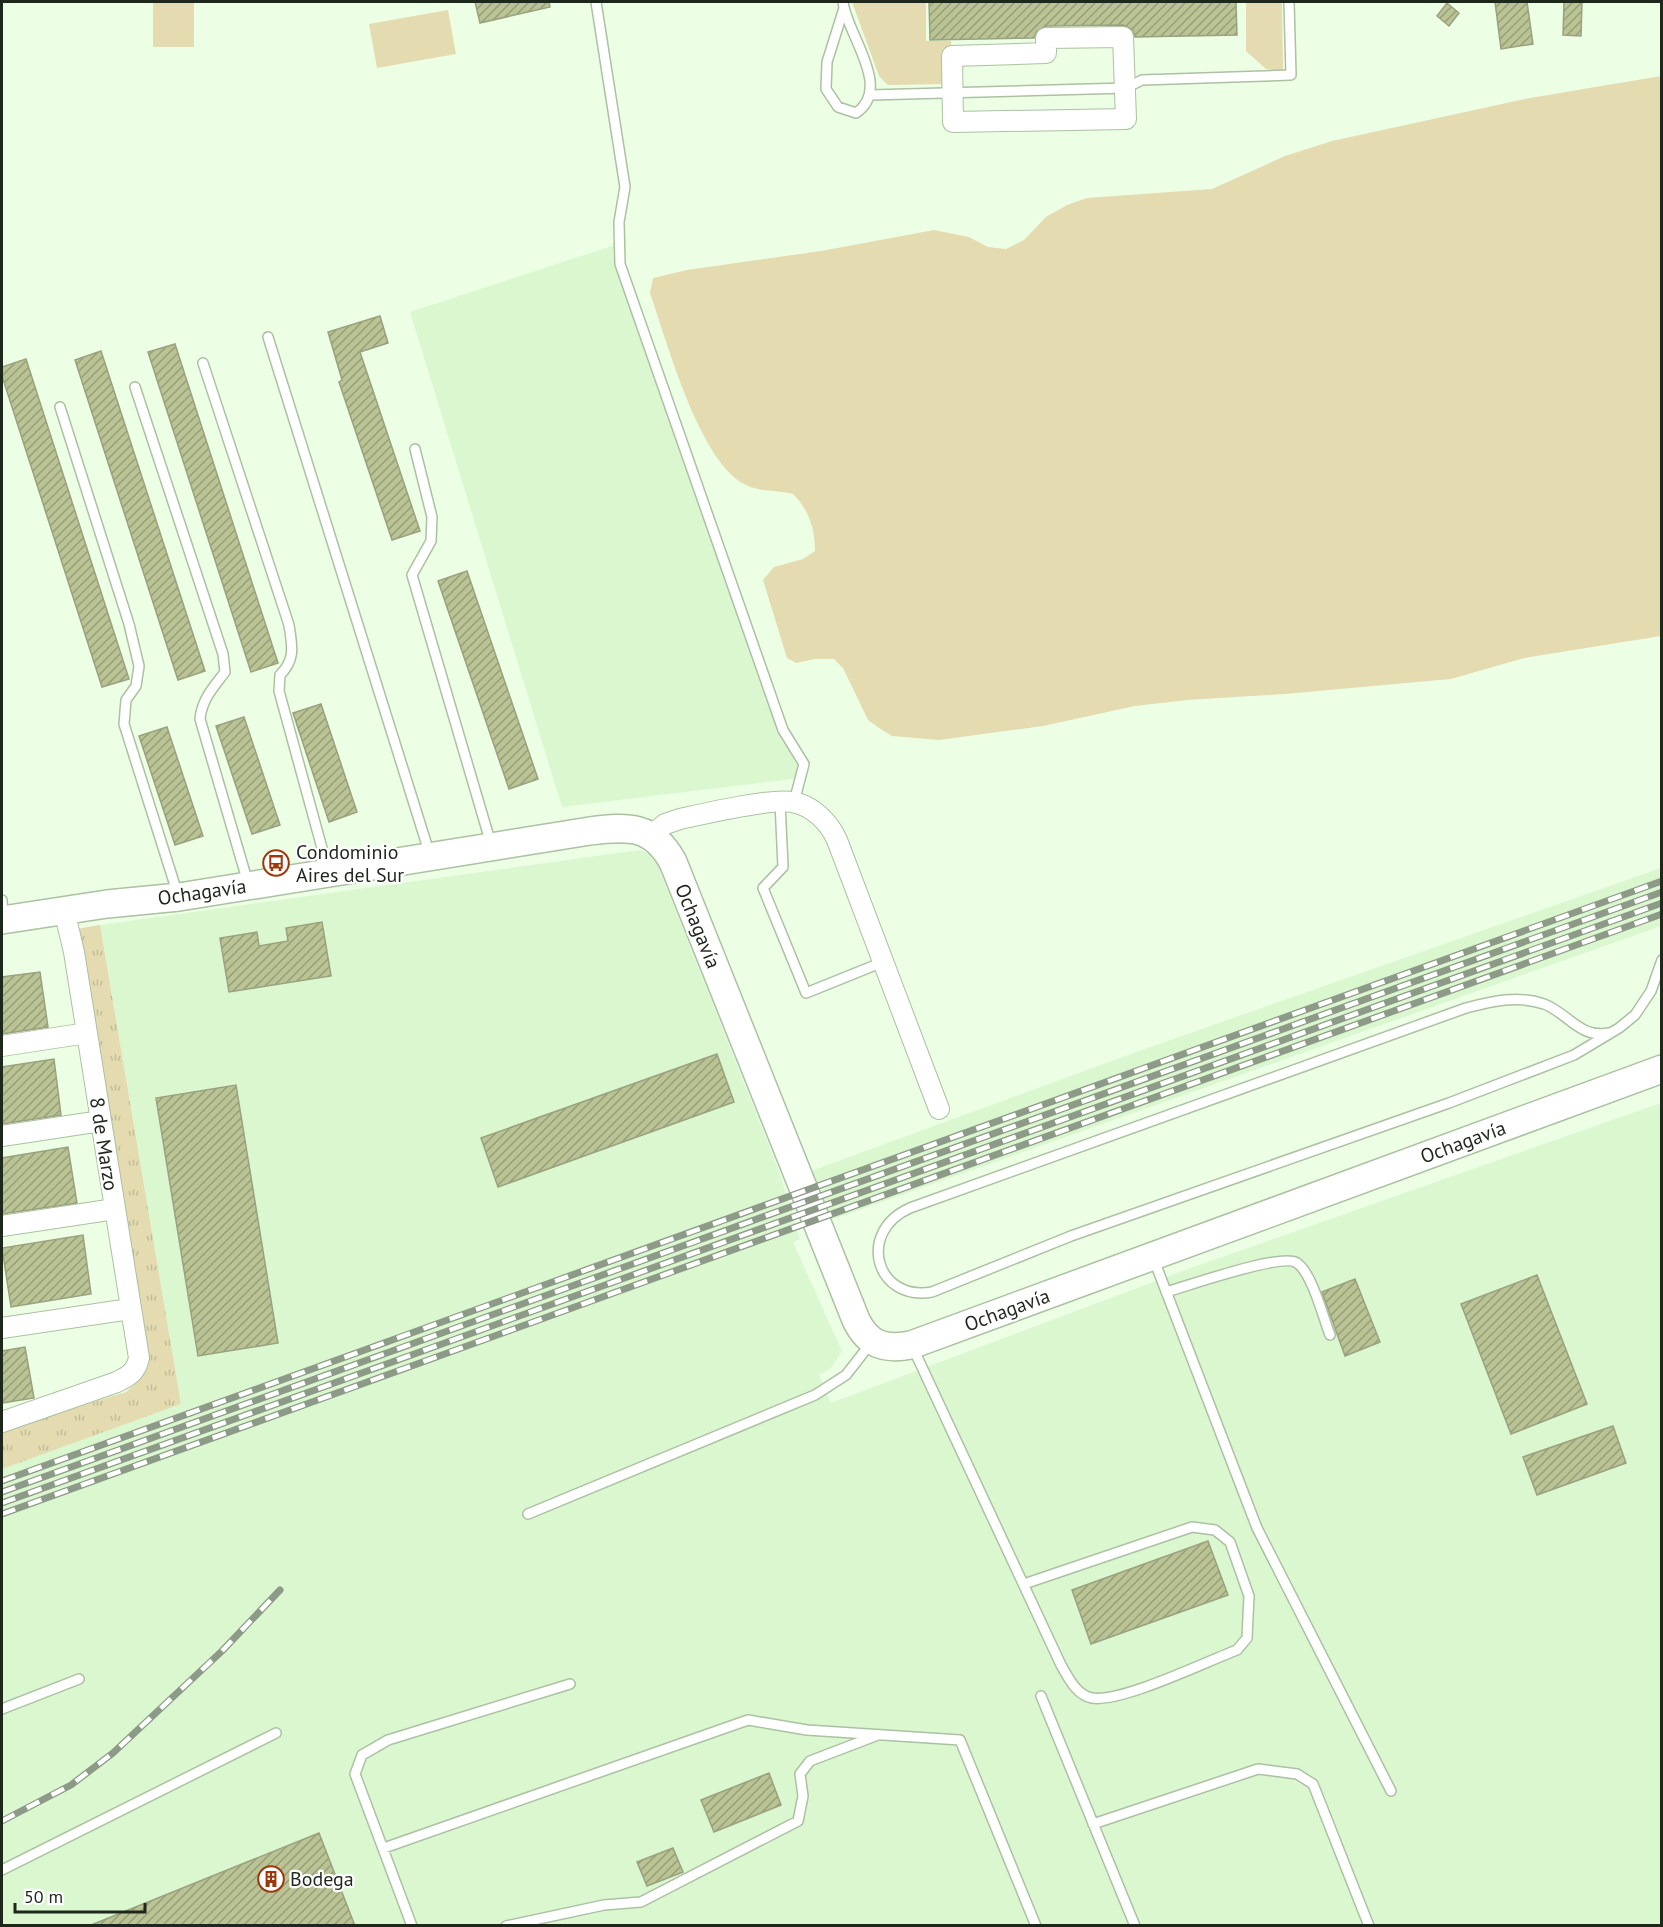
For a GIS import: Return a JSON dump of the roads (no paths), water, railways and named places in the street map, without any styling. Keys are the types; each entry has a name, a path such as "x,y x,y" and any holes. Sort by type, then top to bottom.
{"main road":[{"name":"Ochagavía","path":"66,917 178,897 622,827 650,836 660,843 673,862 825,1247 860,1328 873,1341 894,1348 911,1345 1662,1069"},
{"path":"2,919 66,917"}],"street":[{"path":"1122,37 1126,88 1126,119 953,122 952,56 1046,53 1046,38 1122,37"},
{"path":"650,836 665,824 680,819 787,802 816,813 833,832 939,1109"},
{"name":"8 de Marzo","path":"2,1422 130,1376 137,1368 139,1358 66,917"},
{"path":"2,1046 87,1033"},
{"path":"2,1136 101,1121"},
{"path":"2,1226 115,1209"},
{"path":"2,1328 130,1309"}],"lane":[{"path":"596,2 625,187 619,222 620,264 783,730 804,764 787,802 783,867 763,888 806,993 883,962"},
{"path":"870,95 1126,88 1142,80 1291,75 1289,2"},
{"path":"843,5 867,69 872,89 867,105 856,113 838,107 826,89 827,62 843,5"},
{"path":"268,337 430,857"},
{"path":"203,363 289,625 293,654 289,666 280,675 279,691 329,873"},
{"path":"135,387 224,654 225,672 204,700 201,719 249,886"},
{"path":"60,407 139,666 136,686 124,706 124,724 178,897"},
{"path":"415,449 432,517 431,541 412,575 491,847"},
{"path":"1609,1033 1593,1035 1584,1032 1544,1005 1519,998 1500,999 1466,1008 899,1212 884,1227 877,1246 878,1257 886,1275 899,1287 915,1293 932,1292 1071,1236 1548,1065 1574,1055 1627,1022 1644,1003 1662,960"},
{"path":"1153,1257 1257,1528 1390,1791"},
{"path":"1166,1292 1268,1262 1288,1260 1297,1262 1307,1274 1330,1335"},
{"path":"528,1514 815,1395 846,1375 873,1341"},
{"path":"911,1345 1024,1584 1074,1687 1091,1698 1118,1696 1236,1650 1247,1638 1250,1596 1230,1542 1215,1530 1192,1527 1024,1584"},
{"path":"2,1709 78,1679"},
{"path":"412,1926 355,1774 362,1755 387,1740 570,1684"},
{"path":"1041,1696 1135,1926"},
{"path":"384,1848 748,1720 807,1730 960,1740 1036,1926"},
{"path":"2,1870 276,1733"},
{"path":"506,1926 604,1905 641,1902 798,1821 803,1796 800,1774 810,1761 883,1734"},
{"path":"1093,1824 1258,1769 1296,1774 1313,1784 1368,1926"}],"railway":[{"path":"2,1481 1662,881"},
{"path":"2,1492 1662,892"},
{"path":"2,1503 1662,903"},
{"path":"2,1514 1662,914"},
{"path":"2,1821 71,1785 113,1753 222,1651 280,1590"}],"place":[{"name":"Condominio Aires del Sur","path":"276,863"},
{"name":"Bodega","path":"271,1879"}]}
